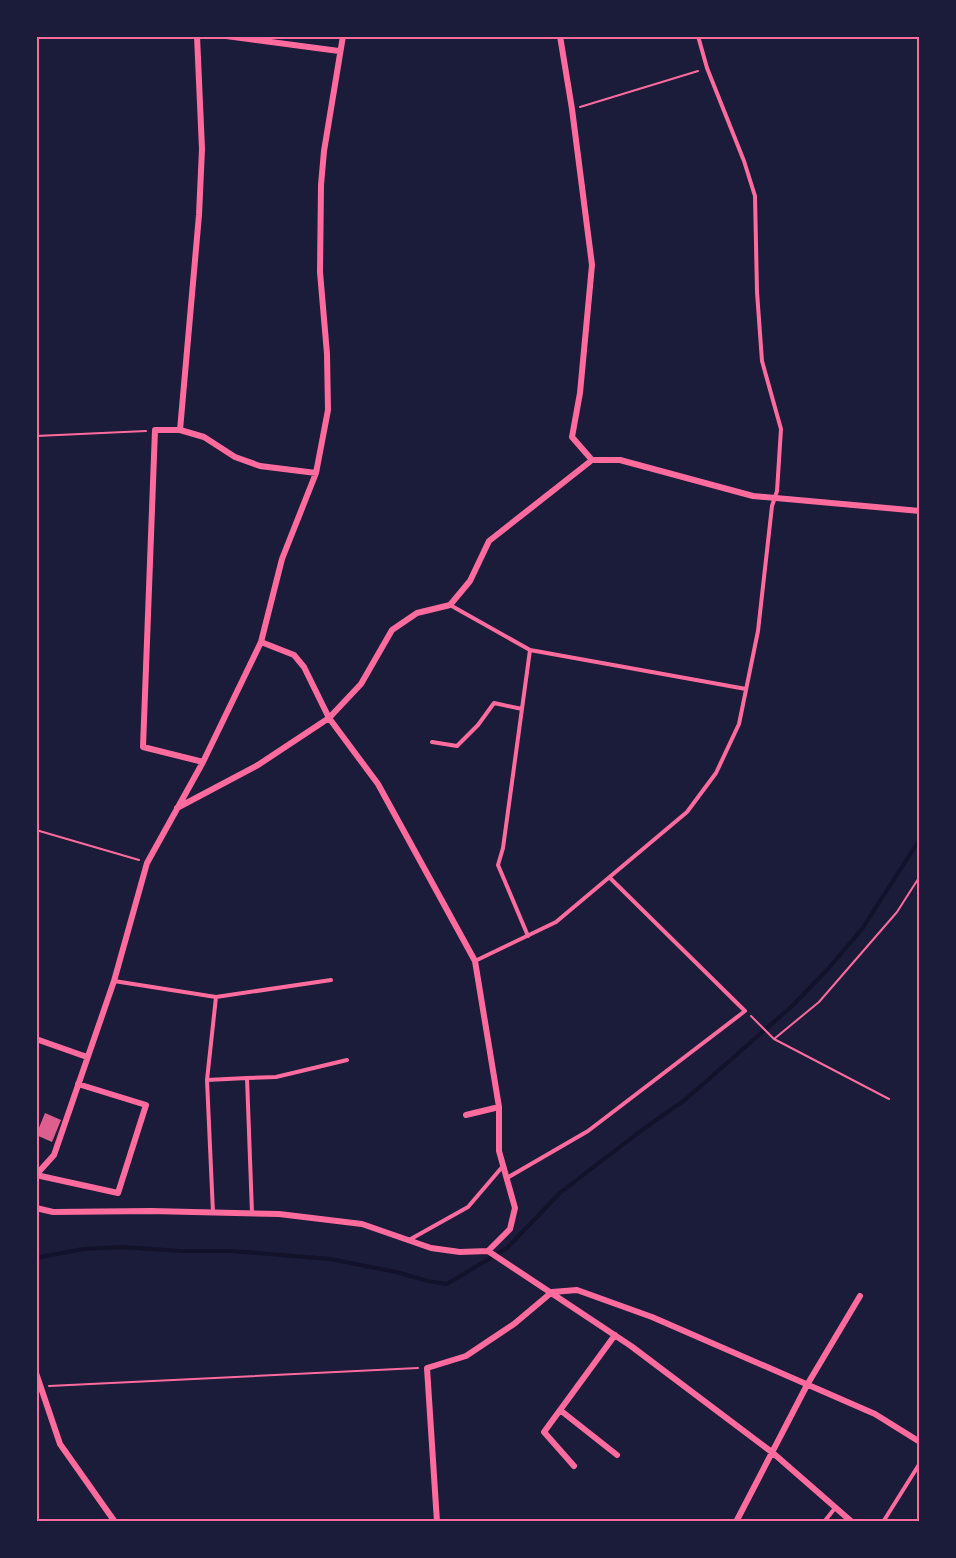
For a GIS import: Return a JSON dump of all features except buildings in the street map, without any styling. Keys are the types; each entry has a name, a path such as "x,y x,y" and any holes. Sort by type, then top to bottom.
{"street":[{"path":"180,430 199,215 202,149 197,36"},
{"path":"226,36 339,51"},
{"path":"78,1084 146,1105 118,1193 36,1175 54,1155 87,1057 114,981 147,863 203,762 261,642 282,560 316,473 328,410 327,354 320,272 321,184 324,151 343,36"},
{"path":"560,36 592,265 580,393 572,436 592,460"},
{"path":"203,762 143,747 155,430 180,430 204,437 235,457 260,466 316,473"},
{"path":"176,809 258,765 329,718 361,684 392,630 417,613 450,604 470,581 489,542 592,460 620,460 753,496 920,511"},
{"path":"261,642 294,655 304,667 329,718 378,784 475,961 499,1107 499,1151 515,1208 510,1230 489,1251"},
{"path":"36,1040 87,1057"},
{"path":"466,1115 499,1107"},
{"path":"36,1208 53,1212 279,1214 362,1224 431,1248 460,1252 489,1251 615,1335 773,1453 852,1522"},
{"path":"437,1522 427,1368 466,1356 514,1324 552,1292 576,1290 652,1317 875,1414 920,1442"},
{"path":"736,1522 807,1385 860,1296"},
{"path":"574,1466 544,1432 615,1335"},
{"path":"36,1373 38,1387 60,1444 115,1522"},
{"path":"560,1410 617,1455"}],"lane":[{"path":"475,961 556,922 687,812 716,773 739,724 758,631 781,447 781,429 762,361 757,292 755,196 744,161 707,68 698,36"},
{"path":"450,604 530,650 746,689"},
{"path":"528,936 498,866 503,848 530,650"},
{"path":"432,742 457,746 478,725 494,703 522,709"},
{"path":"507,1178 588,1131 745,1011 610,878"},
{"path":"114,981 216,997 331,980"},
{"path":"213,1213 207,1080 216,997"},
{"path":"207,1080 276,1077 347,1060"},
{"path":"247,1078 252,1214"},
{"path":"409,1240 468,1207 503,1166"},
{"path":"883,1522 920,1463"},
{"path":"824,1522 835,1508"}],"path":[{"path":"572,109 707,68"},
{"path":"36,435 155,430"},
{"path":"36,830 147,863"},
{"path":"774,1039 819,1002 897,912 920,876"},
{"path":"745,1011 774,1039 889,1100"},
{"path":"38,1387 427,1368"}],"waterway":[{"path":"36,1258 83,1249 122,1247 180,1251 232,1251 330,1259 447,1284 507,1248 561,1192 686,1099 791,1007 862,929 920,839"}]}
